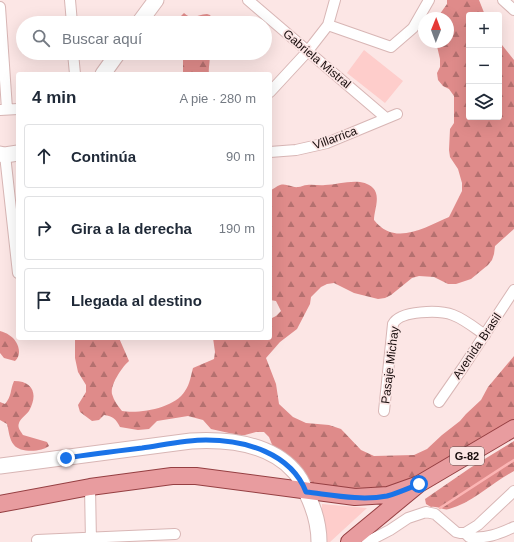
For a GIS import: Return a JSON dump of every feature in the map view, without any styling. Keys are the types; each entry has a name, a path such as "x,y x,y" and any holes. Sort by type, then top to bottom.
{"main road":[{"name":"G-82","path":"419,484 514,428"},
{"path":"0,504 90,487 188,475 306,492 355,497 388,496 419,484"},
{"path":"349,542 419,484"}],"street":[{"path":"70,0 71,16"},
{"path":"144,16 156,0"},
{"name":"Gabriela Mistral","path":"248,0 266,16"},
{"path":"272,90 307,52 328,25 336,0"},
{"path":"328,25 391,47 412,28 430,0"},
{"path":"502,0 514,10"},
{"path":"0,7 3,109 16,109"},
{"name":"Gabriela Mistral","path":"272,21 386,118"},
{"path":"74,60 75,72"},
{"path":"104,72 113,60"},
{"name":"Villarrica","path":"272,152 296,150 327,143 397,114"},
{"path":"8,154 16,249"},
{"name":"Avenida Brasil","path":"439,402 514,290"},
{"name":"Pasaje Michay","path":"384,411 393,324 397,319 411,314 425,312 446,313 458,317 485,334"},
{"path":"0,466 191,441 220,441 247,445 276,457 295,471 303,484 314,510 317,520 319,542"},
{"path":"90,487 91,539"},
{"path":"367,542 390,530 408,518 426,512 435,514 456,532 465,533 478,525 514,491"},
{"path":"465,533 469,537 483,538 497,535 514,527"},
{"path":"37,540 91,539 175,534"}],"shaded area":[{"path":"364,50 403,81 385,103 347,73"},
{"path":"322,504 367,508 330,542 322,542"}],"green space":[{"path":"447,0 479,0 484,12 466,12 466,120 502,120 502,45 514,60 514,229 495,246 492,260 488,265 471,279 456,284 448,284 434,277 419,276 412,278 391,295 378,299 354,293 334,283 321,287 311,297 310,304 297,329 280,342 266,358 276,384 279,404 293,417 306,423 329,425 341,429 361,450 374,456 414,455 427,449 460,421 481,400 488,387 514,356 514,422 395,488 346,491 309,484 273,447 269,437 264,432 238,435 211,429 203,420 188,416 157,421 149,429 138,430 120,427 114,418 107,415 104,415 99,420 92,421 80,412 78,405 86,392 86,385 78,372 75,358 75,340 120,340 129,361 117,376 112,394 122,411 138,412 165,406 180,397 188,385 193,368 214,359 215,352 213,340 272,340 272,318 281,311 276,301 272,300 272,190 278,186 285,185 298,187 306,185 331,185 350,182 362,182 368,184 373,188 377,195 374,220 382,228 401,234 420,229 449,217 462,191 462,183 458,169 450,157 449,150 450,129 454,123 454,96 449,89 443,86 438,80 437,73 440,67 437,48 454,48 454,12 441,12 447,4"},
{"path":"184,13 188,16 181,16"},
{"path":"204,14 211,16 196,16"},
{"path":"183,60 210,60 209,72 183,72"},
{"path":"0,331 12,337 17,344 19,355 15,361 4,358 0,353"},
{"path":"14,381 26,383 30,386 33,394 32,405 18,426 23,435 47,442 49,446 46,448 31,451 17,448 11,440 7,424 0,420 0,402 5,404 7,401"},
{"path":"514,441 514,471 458,506 445,509 431,507 426,504 425,499 470,468"}],"waterway":[{"path":"440,508 514,460"}],"route":[{"path":"66,458 191,441 205,440 234,442 267,452 291,467 303,484 306,492 355,497 377,497 388,496 419,484"}]}
